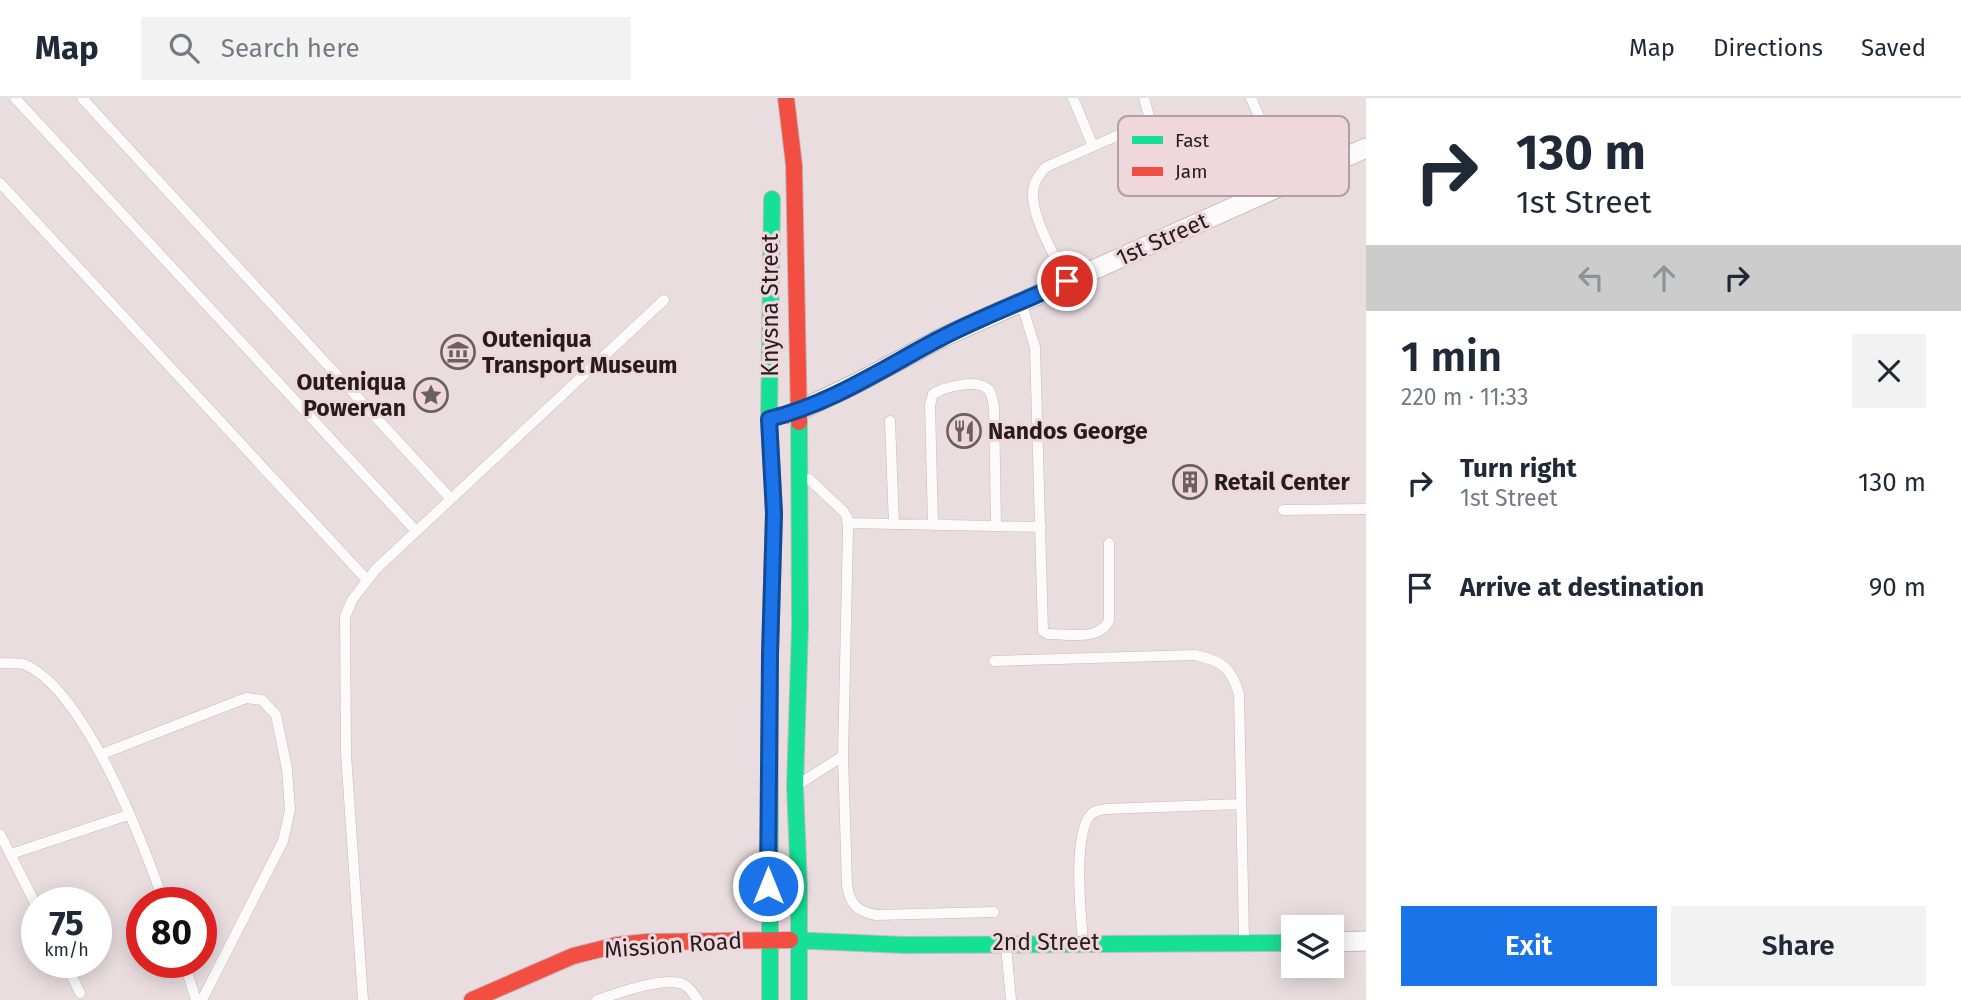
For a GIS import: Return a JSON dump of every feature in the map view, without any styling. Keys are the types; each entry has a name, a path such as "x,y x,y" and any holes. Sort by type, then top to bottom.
{"main road":[{"name":"Knysna Street","path":"770,1000 769,667 774,513 769,419 771,205 786,116 786,98"},
{"name":"Knysna Street","path":"786,116 792,138 794,164 799,412 800,626 795,786 799,1000"},
{"name":"Mission Road","path":"472,1000 559,961 602,948 647,942 770,939 799,941"},
{"name":"2nd Street","path":"799,941 904,945 1006,942 1281,943"}],"street":[{"name":"1st Street","path":"1349,156 1366,148"},
{"name":"1st Street","path":"769,419 799,412 941,338 1259,196"},
{"path":"1344,942 1366,941"}],"lane":[{"path":"15,98 416,531"},
{"path":"82,98 451,499"},
{"path":"1073,98 1093,146"},
{"path":"1144,98 1149,116"},
{"path":"1251,98 1259,116"},
{"path":"1067,281 1034,206 1032,189 1046,167 1118,135"},
{"path":"0,183 367,580"},
{"path":"363,1000 346,754 345,617 352,600 376,569 664,300"},
{"path":"1021,302 1035,347 1042,629 1048,634 1093,633 1107,626 1109,543"},
{"path":"933,525 930,405 933,394 951,385 981,385 989,390 994,407 996,526"},
{"path":"890,421 894,524"},
{"path":"798,470 840,506 848,523 843,756 849,898 863,913 876,915 994,912"},
{"path":"1283,510 1366,509"},
{"path":"848,523 1041,527"},
{"path":"994,661 1195,655 1214,659 1233,675 1239,694 1245,943"},
{"path":"0,663 23,664 40,673 63,696 102,754 158,887"},
{"path":"102,754 246,698 262,700 276,715 287,769 290,810 283,841 199,1000"},
{"path":"795,786 843,756"},
{"path":"1083,942 1079,864 1083,832 1094,812 1105,809 1241,804"},
{"path":"10,854 128,815"},
{"path":"0,834 27,887"},
{"path":"1006,942 1011,1000"},
{"path":"73,978 80,993"},
{"path":"190,978 199,1000"},
{"path":"597,1000 628,991 678,983 690,989 698,1000"}],"traffic: fast":[{"path":"770,1000 770,654 774,513 769,419 772,199"},
{"path":"799,422 800,626 795,786 799,886 799,1000"},
{"path":"790,940 904,945 1281,943"}],"traffic: jam":[{"path":"786,98 794,165 799,422"},
{"path":"472,1000 573,956 617,945 647,942 790,940"}],"place":[{"name":"Outeniqua Transport Museum","path":"458,352"},
{"name":"Outeniqua Powervan","path":"431,395"},
{"name":"Nandos George","path":"964,431"},
{"name":"Retail Center","path":"1190,482"}],"route":[{"path":"768,886 774,513 769,419 799,412 941,338 1067,281"}]}
